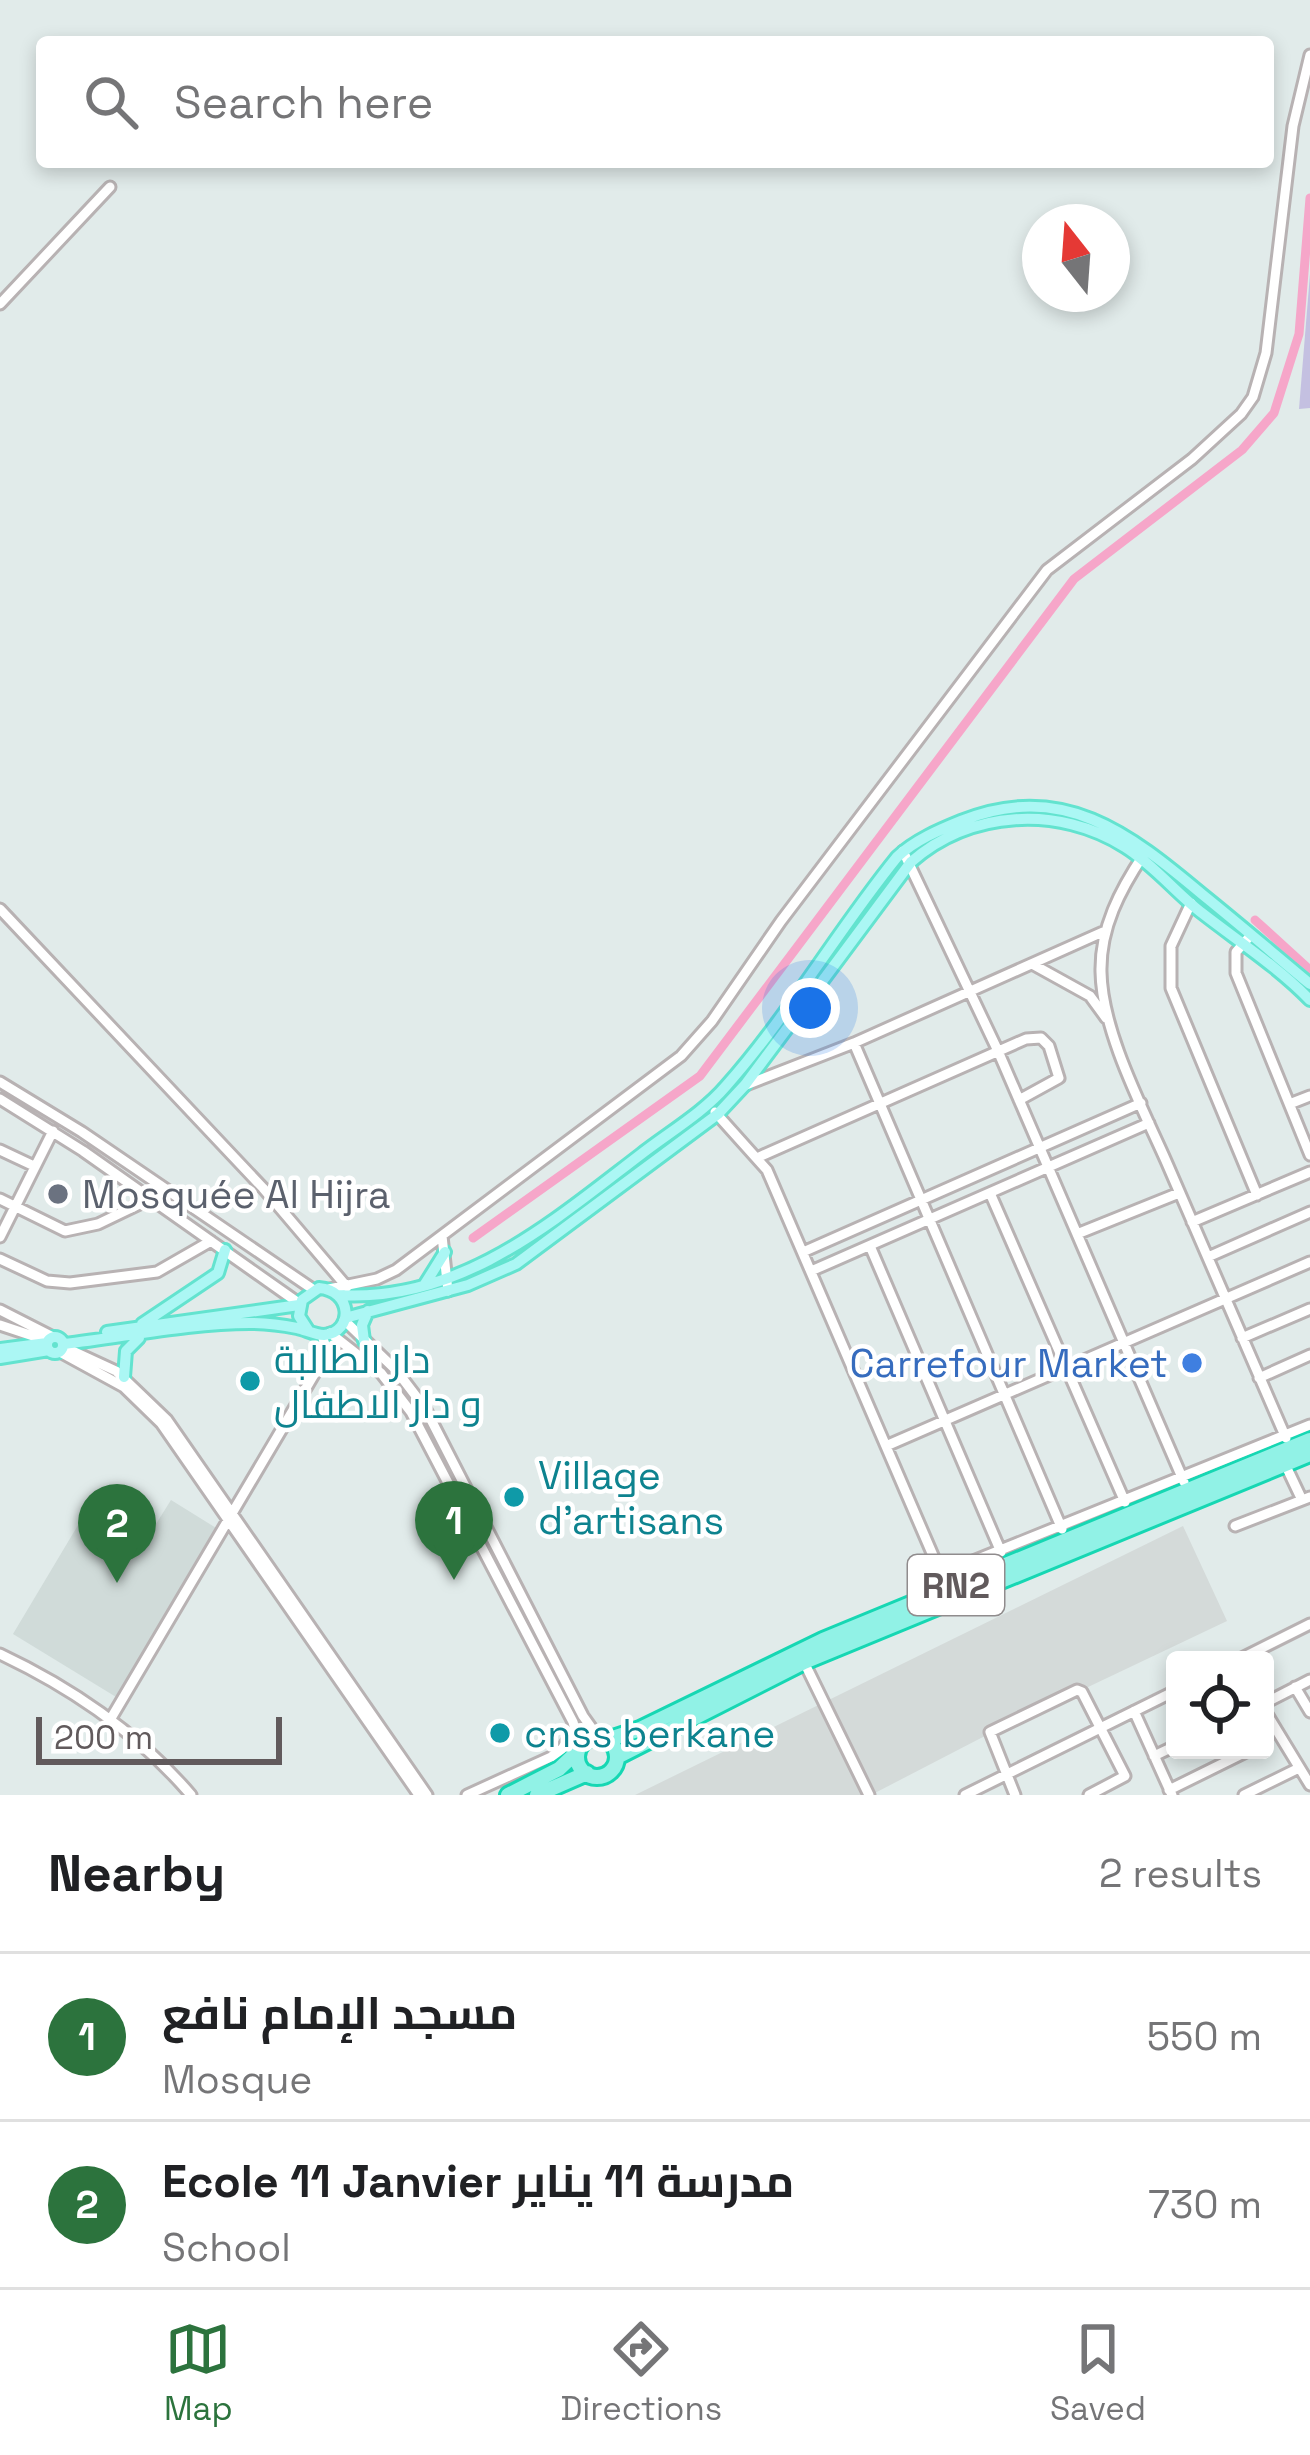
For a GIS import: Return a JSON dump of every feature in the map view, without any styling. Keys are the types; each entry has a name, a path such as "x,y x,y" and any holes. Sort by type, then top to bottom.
{"highway":[{"name":"RN2","path":"537,1795 587,1774 607,1774 617,1757 804,1662 1296,1455 1310,1441"},
{"name":"RN2","path":"508,1795 559,1769 579,1749 602,1738 640,1729 1064,1534 1185,1485 1296,1455"},
{"path":"602,1738 617,1757"},
{"path":"579,1749 578,1762 587,1774"}],"main road":[{"path":"0,1354 300,1305 314,1290 372,1295 448,1284 522,1245 729,1084 907,857 995,821 1018,818 1081,827 1144,854 1310,1000"},
{"path":"1144,854 1191,903 1310,984"},
{"path":"142,1331 236,1323 326,1334 344,1319 502,1271 530,1256 718,1114 745,1085 907,857"},
{"path":"124,1377 126,1351 142,1331 218,1273 225,1250"},
{"path":"425,1284 445,1252"},
{"path":"338,1290 345,1306 344,1319"},
{"path":"300,1305 301,1322 308,1330"},
{"path":"364,1341 362,1325 368,1311"}],"street":[{"path":"0,909 307,1236 338,1290 396,1270 681,1056 712,1021 1047,570 1192,459 1241,414 1253,397 1266,352 1293,126 1310,55"},
{"path":"0,304 110,188"},
{"path":"1144,854 1119,895 1105,932 1101,977 1110,1022 1179,1193 1296,1455 1306,1499 1235,1526"},
{"path":"708,1103 759,1157 941,1574 1064,1534 1125,1502 1185,1485 998,1052 907,857"},
{"path":"1191,903 1171,946 1171,988 1257,1195"},
{"path":"745,1085 854,1043 1105,932"},
{"path":"1246,939 1236,952 1236,973 1310,1155"},
{"path":"1033,965 1090,996 1110,1022"},
{"path":"759,1157 1034,1037 1049,1046 1059,1078 1018,1100"},
{"path":"854,1043 1064,1534"},
{"path":"0,1082 82,1132 314,1290"},
{"path":"1292,1103 1310,1096"},
{"path":"0,1099 300,1305"},
{"path":"803,1252 1141,1103"},
{"path":"811,1271 1149,1123"},
{"path":"0,1237 52,1131"},
{"path":"0,1150 34,1166"},
{"path":"1192,1222 1310,1172"},
{"path":"991,1193 1125,1502"},
{"path":"1077,1234 1179,1193"},
{"path":"0,1199 65,1231 98,1224 150,1199"},
{"path":"1208,1258 1310,1212"},
{"path":"442,1236 448,1284"},
{"path":"0,1259 47,1281 70,1283 157,1272 212,1241"},
{"path":"869,1246 1001,1552"},
{"path":"886,1446 1310,1262"},
{"path":"1242,1338 1310,1309"},
{"path":"0,1310 144,1404 232,1518"},
{"path":"344,1319 406,1382 433,1421 583,1716 602,1738"},
{"path":"0,1325 56,1344 124,1377 167,1420 423,1795"},
{"path":"110,1720 322,1361 326,1334"},
{"path":"326,1334 381,1373 411,1412 576,1727 579,1749"},
{"path":"1259,1378 1310,1355"},
{"path":"1296,1455 1310,1425"},
{"path":"1256,1651 1310,1624"},
{"path":"0,1654 58,1684 110,1720 159,1761 190,1795"},
{"path":"804,1662 869,1795"},
{"path":"1274,1701 1310,1680"},
{"path":"1295,1688 1310,1712"},
{"path":"1016,1795 990,1732 1077,1690 1125,1776 1089,1795"},
{"path":"964,1795 1166,1696"},
{"path":"1134,1712 1170,1792 1233,1759"},
{"path":"1274,1724 1310,1785"},
{"path":"467,1795 557,1753 576,1727"},
{"path":"1274,1738 1280,1736"},
{"path":"1154,1756 1166,1750"},
{"path":"1244,1795 1299,1768"}],"shaded area":[{"path":"1310,274 1310,408 1299,409"},
{"path":"96,1495 151,1532 171,1500 221,1531 121,1700 13,1634"},
{"path":"1183,1526 1227,1621 871,1795 635,1795"}],"waterway":[{"path":"473,1238 700,1076 1074,579 1242,450 1274,413 1299,334 1310,198"},
{"path":"1255,920 1310,970"}],"place":[{"name":"Mosquée Al Hijra","path":"58,1194"},
{"name":"Carrefour Market","path":"1192,1363"},
{"name":"دار الطالبة و دار الاطفال","path":"250,1381"},
{"name":"Village d'artisans","path":"514,1497"},
{"name":"مسجد الإمام نافع","path":"454,1580"},
{"name":"Ecole 11 Janvier مدرسة 11 يناير","path":"117,1583"},
{"name":"cnss berkane","path":"500,1733"}]}
